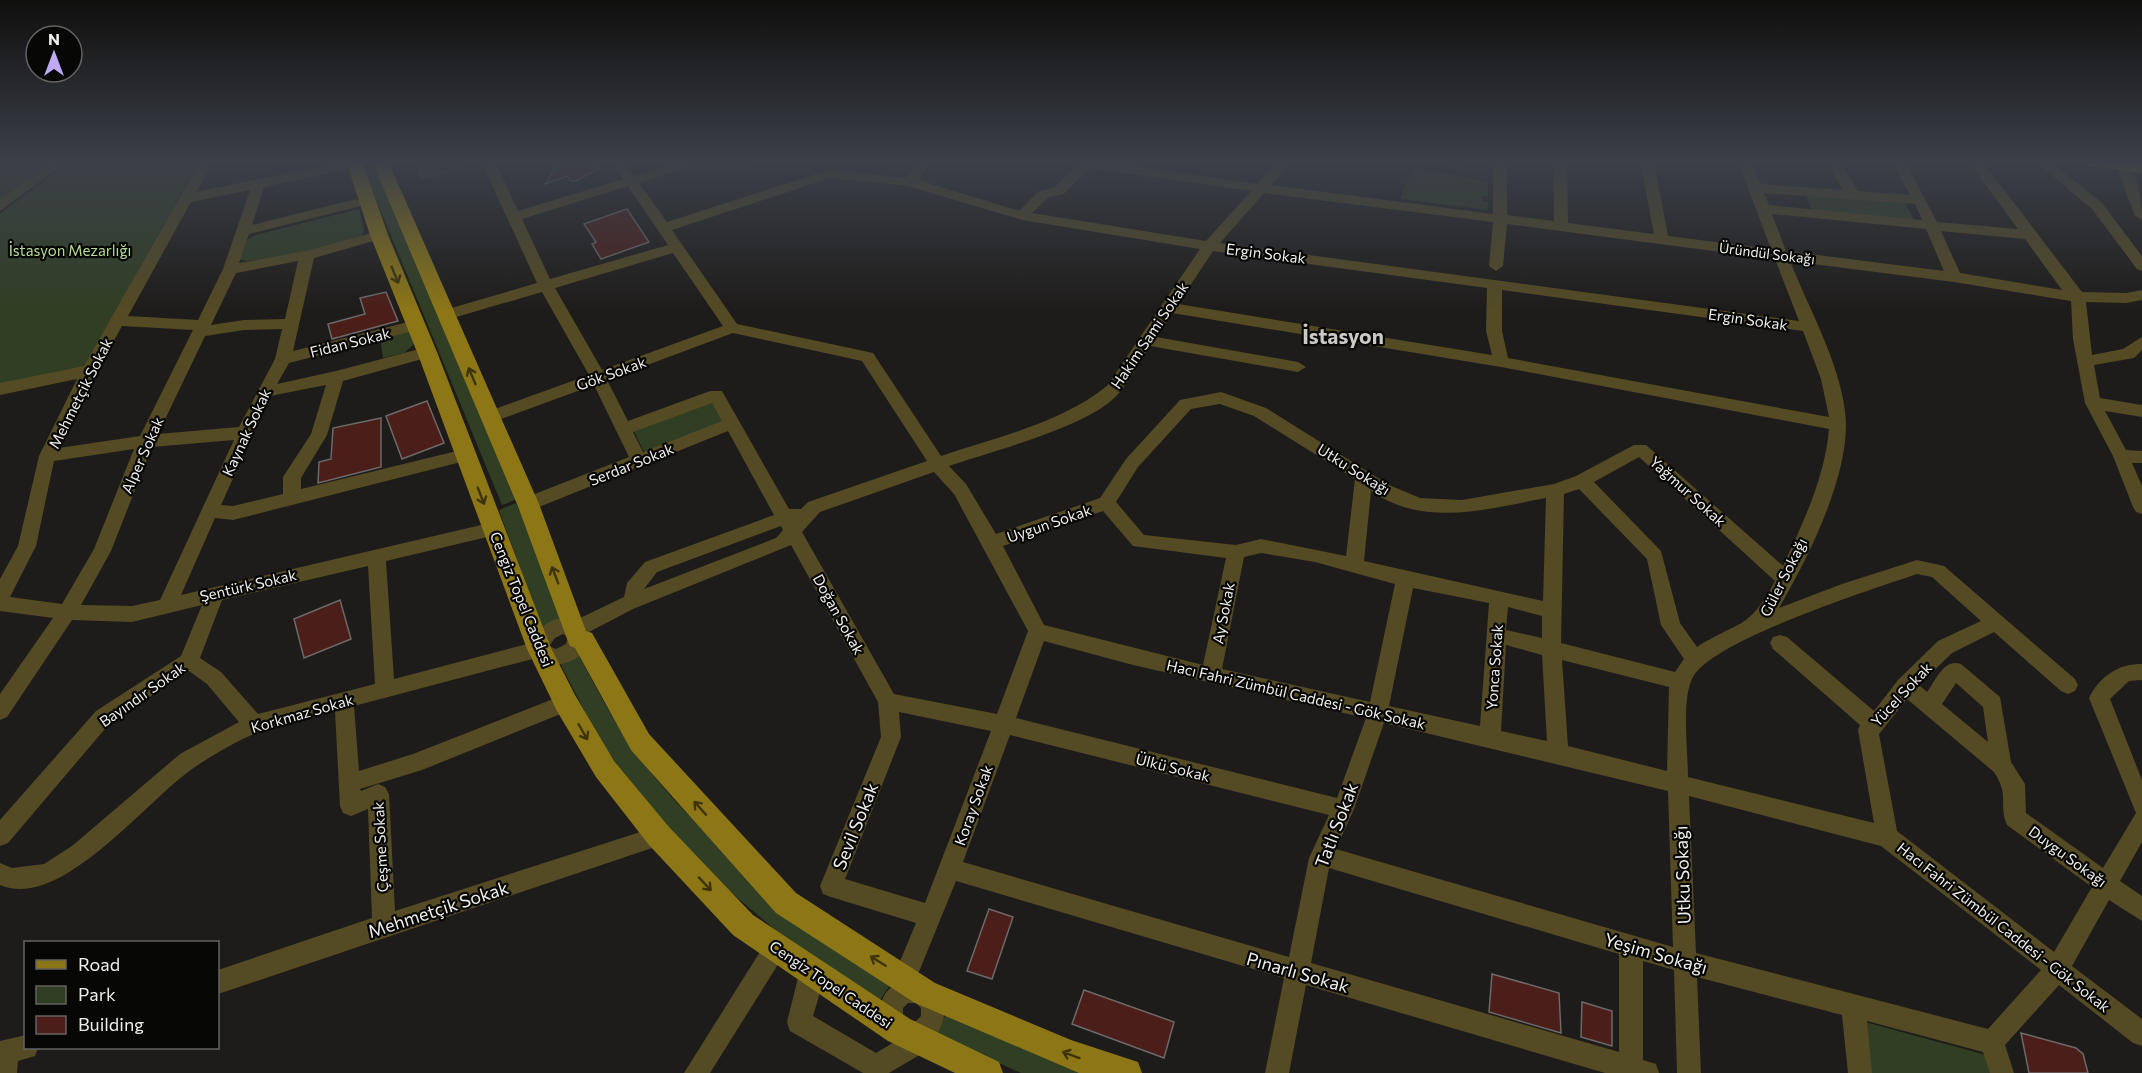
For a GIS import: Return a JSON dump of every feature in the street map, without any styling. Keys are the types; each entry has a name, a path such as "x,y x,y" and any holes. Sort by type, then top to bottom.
{"main road":[{"name":"Cengiz Topel Caddesi","path":"371,211 427,352 539,649 566,703 605,770 660,836 743,925 909,1036 988,1073"},
{"path":"401,211 528,504 577,634 583,640 640,742 786,903 915,986 1070,1055 1127,1073"}],"street":[{"name":"Mehmetçik Sokak","path":"0,597 27,546 47,456 65,415 178,211"},
{"name":"Alper Sokak","path":"0,711 67,612 102,551 146,441 230,268 249,211"},
{"path":"243,231 323,211"},
{"path":"512,211 545,285 598,377 639,461"},
{"path":"515,217 533,211"},
{"path":"652,211 732,328 867,357 938,465 960,489 993,543 1038,631"},
{"name":"Ergin Sokak","path":"664,228 716,211"},
{"name":"Ergin Sokak","path":"1006,211 1022,216 1209,246 1495,283 1811,332"},
{"path":"1022,216 1027,211"},
{"name":"Hakim Sami Sokak","path":"577,634 633,601 634,588 651,567 789,524 814,507 938,465 1092,407 1113,390 1209,246 1239,211"},
{"name":"Üründül Sokağı","path":"1438,211 1954,277 2078,297 2126,298 2142,295"},
{"path":"1496,266 1500,211"},
{"path":"1561,211 1561,227"},
{"path":"1657,211 1662,240"},
{"name":"Güler Sokağı","path":"1678,784 1678,700 1682,682 1695,659 1710,648 1756,626 1764,617 1824,491 1836,449 1839,425 1837,404 1765,211"},
{"path":"1783,211 2030,235"},
{"path":"1925,211 1954,277"},
{"path":"2012,211 2078,297 2085,361 2093,403 2121,456 2142,507"},
{"path":"2101,211 2142,266"},
{"path":"230,268 307,255 379,235"},
{"path":"446,315 677,248"},
{"name":"Kaynak Sokak","path":"167,604 264,392 283,359 307,255"},
{"path":"1495,283 1494,332 1501,362"},
{"path":"1169,307 1501,362 1839,425"},
{"path":"118,321 202,328 291,324"},
{"name":"Fidan Sokak","path":"283,359 416,325"},
{"name":"Gök Sokak","path":"490,417 732,328"},
{"path":"1146,340 1298,367"},
{"path":"2085,361 2128,354 2142,342"},
{"path":"264,392 336,377 427,352"},
{"path":"0,389 89,371"},
{"path":"292,498 292,477 319,435 336,377"},
{"name":"Doğan Sokak","path":"623,429 716,395 888,701"},
{"name":"Utku Sokağı","path":"1106,503 1132,464 1186,404 1221,398 1260,412 1383,490 1418,505 1462,507 1555,490 1582,481"},
{"path":"2093,403 2142,411"},
{"name":"Serdar Sokak","path":"528,504 733,423"},
{"path":"47,456 146,441 245,433"},
{"name":"Yağmur Sokak","path":"1582,481 1640,449 1784,578"},
{"path":"210,512 233,513 465,455"},
{"path":"2121,456 2142,457"},
{"path":"1354,566 1364,476"},
{"path":"1582,481 1655,556 1671,625 1695,659"},
{"path":"1555,490 1551,648 1558,753"},
{"path":"1106,503 1139,541 1236,552 1262,546 1315,555 1405,579 1499,597 1552,611"},
{"name":"Uygun Sokak","path":"993,543 1106,503"},
{"name":"Şentürk Sokak","path":"0,603 67,612 132,614 494,529"},
{"name":"Ay Sokak","path":"1211,675 1236,552"},
{"path":"377,556 385,689"},
{"path":"1756,626 1849,589 1917,567 1937,571 2068,684"},
{"name":"Tatlı Sokak","path":"1277,1073 1296,971 1322,855 1343,809 1378,712 1405,579"},
{"name":"Bayındır Sokak","path":"0,836 103,717 189,661 216,593"},
{"name":"Yonca Sokak","path":"1490,737 1499,597"},
{"name":"Yücel Sokak","path":"1887,837 1868,730 1875,725 1905,686 1945,647 1997,622"},
{"name":"Hacı Fahri Zümbül Caddesi - Gök Sokak","path":"1038,631 1133,657 1558,753 1887,837 2142,1035"},
{"name":"Koray Sokak","path":"915,986 930,916 950,869 1038,631"},
{"path":"539,649 550,657 563,656 574,649 577,634"},
{"path":"1496,635 1682,682"},
{"path":"1780,643 1875,725"},
{"name":"Korkmaz Sokak","path":"0,874 11,879 48,874 80,853 187,761 254,724 539,649"},
{"path":"189,661 214,678 254,724"},
{"name":"Yücel Sokak","path":"1930,705 1954,670"},
{"name":"Duygu Sokağı","path":"1954,670 1993,703 2001,765 2014,784 2015,818 2142,910"},
{"path":"2142,672 2133,671 2112,681 2099,698 2142,806"},
{"path":"1905,686 2001,765"},
{"name":"Çeşme Sokak","path":"344,700 351,806 378,794 384,927"},
{"path":"888,701 1003,724"},
{"name":"Sevil Sokak","path":"888,701 891,737 831,886 930,916"},
{"path":"350,783 415,763 566,703"},
{"name":"Ülkü Sokak","path":"1003,724 1343,809"},
{"name":"Utku Sokağı","path":"1678,784 1689,1073"},
{"path":"2002,1073 1992,1042 2057,970 2142,821"},
{"name":"Mehmetçik Sokak","path":"219,982 244,971 660,836"},
{"name":"Yeşim Sokağı","path":"1322,855 1685,962 1992,1042"},
{"name":"Pınarlı Sokak","path":"950,869 1639,1071"},
{"path":"1631,946 1639,1071"},
{"path":"696,1073 776,947"},
{"path":"810,970 809,987 799,1022 876,1067 909,1036 891,1018 893,1004 904,993 918,991 915,986"},
{"path":"1853,1006 1860,1073"}],"green space":[{"name":"İstasyon Mezarlığı","path":"4,211 171,211 84,368 0,385 0,214"},
{"path":"351,211 359,211 364,231 359,239 306,253 246,261 238,259 248,239"},
{"path":"381,211 399,211 520,498 502,505"},
{"path":"1812,211 1909,211 1917,225 1813,213"},
{"path":"410,328 414,344 404,353 383,358 380,336"},
{"path":"711,402 725,421 647,452 643,450 634,431"},
{"path":"516,503 564,621 543,631 499,510"},
{"path":"578,654 606,706 638,756 694,821 789,906 890,985 876,1006 843,987 708,873 653,810 603,747 560,663"},
{"path":"946,1014 1092,1073 1021,1073 935,1034"},
{"path":"1865,1022 1997,1058 1999,1073 1871,1073"}],"building":[{"path":"621,211 628,211 649,242 601,259 592,244 596,242 584,224"},
{"path":"386,292 398,321 332,339 328,324 365,314 360,298"},
{"path":"427,401 444,443 402,459 386,416"},
{"path":"381,418 381,467 318,483 319,462 331,459 333,428"},
{"path":"340,600 351,639 304,658 294,619"},
{"path":"989,909 1013,917 992,979 967,971"},
{"path":"1492,974 1559,993 1561,1033 1489,1012"},
{"path":"1084,990 1174,1022 1164,1058 1072,1024"},
{"path":"1582,1002 1612,1011 1612,1046 1581,1037"},
{"path":"2021,1033 2076,1048 2083,1054 2088,1073 2029,1073"}],"district":[{"name":"İstasyon","path":"1343,335"}]}
